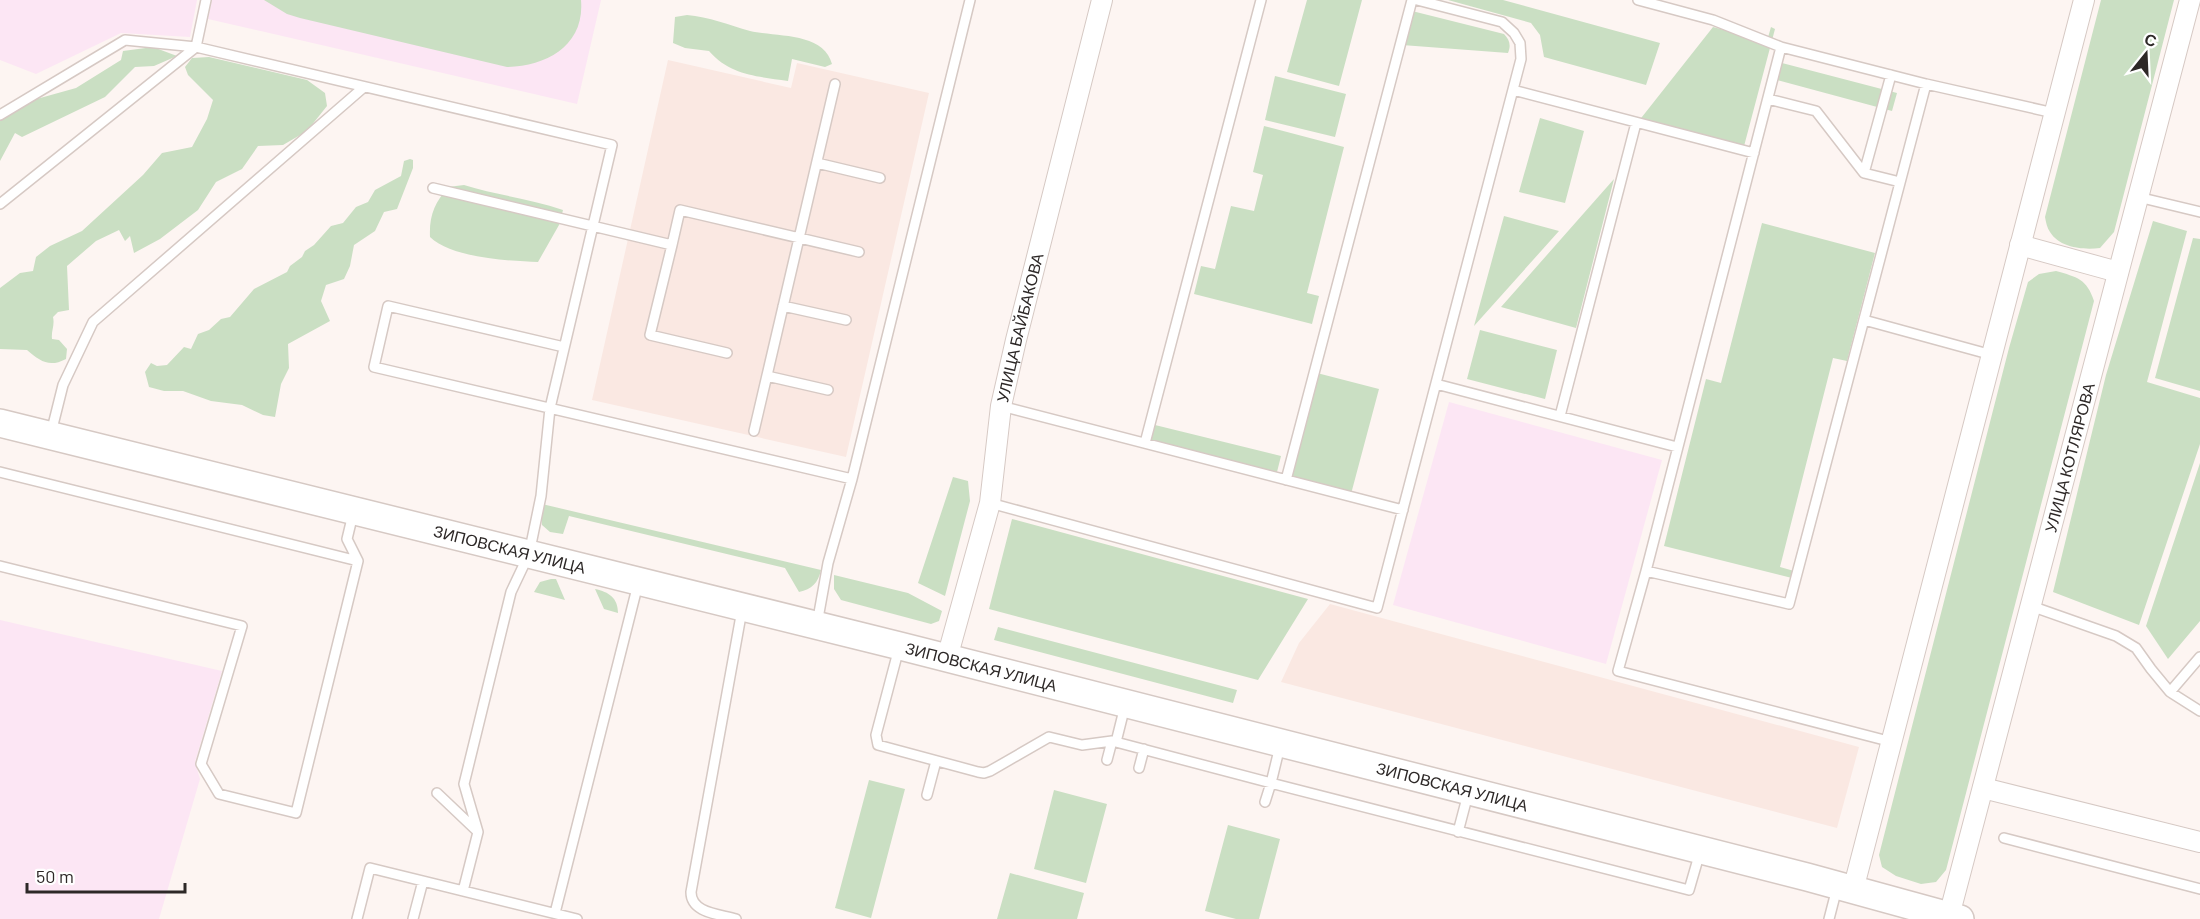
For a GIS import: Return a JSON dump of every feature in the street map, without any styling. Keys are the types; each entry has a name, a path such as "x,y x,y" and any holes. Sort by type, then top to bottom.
{"street":[{"name":"УЛИЦА БАЙБАКОВА","path":"947,658 990,504 1001,406 1102,0"},
{"path":"1846,888 1892,742 2084,0"},
{"name":"УЛИЦА КОТЛЯРОВА","path":"1952,918 1983,788 2118,272 2192,9"},
{"path":"2020,245 2118,272"},
{"name":"ЗИПОВСКАЯ УЛИЦА","path":"0,423 900,645 1701,850 1952,918"},
{"path":"1983,788 2200,842"}],"lane":[{"path":"0,204 196,47 206,0"},
{"path":"817,625 828,563 852,479 970,0"},
{"path":"1145,443 1261,0"},
{"path":"1286,480 1412,0"},
{"path":"990,504 1377,608 1521,59 1520,43 1514,33 1502,22 1417,0"},
{"path":"1638,0 1668,4 1781,46 1926,84 2054,113"},
{"path":"0,115 125,40 196,47 612,145 550,408 541,496 529,554 511,592 464,784 478,832 463,891"},
{"path":"1781,46 1646,571 1618,671 1892,742"},
{"path":"1864,173 1892,75"},
{"path":"754,431 835,84"},
{"path":"1646,571 1789,604 1926,84"},
{"path":"51,435 63,385 93,322 364,87"},
{"path":"1513,90 1754,153"},
{"path":"1768,99 1816,111 1864,173 1900,182"},
{"path":"1560,416 1636,123"},
{"path":"817,163 880,178"},
{"path":"433,188 672,245"},
{"path":"2138,197 2200,212"},
{"path":"727,353 650,335 680,210 859,252"},
{"path":"564,347 388,306 374,367 852,479"},
{"path":"783,306 846,320"},
{"path":"1864,320 1992,355"},
{"path":"767,376 828,390"},
{"path":"1436,384 1677,447"},
{"path":"1001,406 1403,510"},
{"path":"0,472 358,561"},
{"path":"0,566 242,626 201,764 219,794 296,813 358,561 347,539 353,511"},
{"path":"555,914 639,582"},
{"path":"2031,606 2116,636 2136,648 2170,692 2200,711"},
{"path":"736,919 696,907 691,900 691,892 742,607"},
{"path":"900,645 876,739 878,745 936,761 984,773 1049,737 1082,745 1114,741 1689,891 1701,850"},
{"path":"2170,692 2200,657"},
{"path":"1107,760 1126,704"},
{"path":"1265,802 1281,744"},
{"path":"1139,768 1144,749"},
{"path":"927,795 936,761"},
{"path":"1458,832 1468,791"},
{"path":"437,793 478,832"},
{"path":"2004,838 2200,889"},
{"path":"357,919 370,868 577,919"},
{"path":"413,919 423,881"},
{"path":"1829,919 1846,888"}],"shaded area":[{"path":"0,0 197,0 190,37 121,33 36,74 0,60"},
{"path":"212,0 601,0 577,104 208,19"},
{"path":"668,60 791,88 797,63 929,93 846,457 592,400"},
{"path":"1449,402 1662,460 1606,664 1393,605"},
{"path":"1330,604 1859,747 1837,828 1281,682 1299,643"},
{"path":"0,620 222,671 195,762 200,779 159,919 0,919"}],"green space":[{"path":"264,0 581,0 581,16 570,41 560,50 536,62 507,67 300,18 287,14"},
{"path":"1307,0 1362,0 1339,86 1287,72"},
{"path":"1448,0 1503,0 1660,43 1646,85 1544,57 1540,35 1531,23"},
{"path":"2101,0 2174,0 2114,232 2100,248 2086,249 2060,242 2049,230 2045,217"},
{"path":"1412,11 1504,34 1509,43 1508,53 1402,45"},
{"path":"687,15 711,19 750,31 809,41 819,46 827,54 832,64 825,67 792,59 788,81 745,74 726,66 709,51 685,48 673,43 675,17"},
{"path":"1713,27 1767,41 1771,27 1775,29 1743,150 1638,122"},
{"path":"153,47 177,56 154,66 135,67 105,97 22,137 15,133 0,161 0,120 33,100 76,88 121,60 123,51"},
{"path":"209,57 307,80 325,93 327,106 307,131 283,145 258,146 242,169 216,182 198,210 160,239 134,253 130,236 125,241 119,230 96,241 67,266 69,310 58,312 53,317 52,336 52,339 59,340 67,349 66,359 50,363 41,360 27,350 0,349 0,288 20,273 33,271 36,257 50,246 82,231 143,175 162,153 192,147 207,119 213,100 188,75 185,67 192,58"},
{"path":"1782,63 1897,93 1892,111 1777,80"},
{"path":"1275,76 1346,94 1335,137 1265,120"},
{"path":"1540,118 1584,131 1565,203 1519,192"},
{"path":"1264,126 1344,147 1307,293 1319,296 1312,324 1194,294 1201,266 1215,269 1231,206 1254,211 1263,175 1253,172"},
{"path":"413,160 413,168 397,209 384,212 375,231 354,245 350,266 344,279 326,285 321,301 330,321 288,344 289,368 281,384 275,417 263,415 242,405 211,401 183,391 164,391 149,387 145,372 151,363 157,366 167,365 184,347 191,349 198,334 209,330 221,319 230,317 254,289 287,272 290,266 302,257 305,251 314,245 331,226 343,223 356,207 368,202 375,190 401,176 404,161"},
{"path":"1614,179 1576,328 1501,307"},
{"path":"464,185 563,210 559,225 538,262 466,254 452,250 430,237 432,216 440,198 448,187"},
{"path":"1504,216 1559,231 1474,326"},
{"path":"2153,221 2187,231 2147,382 2200,398 2200,444 2139,625 2053,592 2106,375"},
{"path":"1762,223 1875,253 1847,361 1833,358 1780,567 1794,571 1792,578 1664,546 1706,379 1721,383"},
{"path":"2193,238 2200,239 2200,391 2155,378"},
{"path":"2056,271 2070,275 2084,283 2094,301 1946,870 1936,882 1921,884 1896,876 1882,867 1879,855 2028,282 2039,274"},
{"path":"1480,330 1557,350 1545,399 1467,379"},
{"path":"1317,373 1379,389 1351,494 1289,478"},
{"path":"1155,425 1281,456 1277,472 1151,441"},
{"path":"2200,463 2200,621 2168,659 2146,626"},
{"path":"953,477 968,481 970,501 945,596 918,583"},
{"path":"542,504 821,570 814,585 799,592 785,568 569,516 563,534 550,532 542,525"},
{"path":"1012,519 1308,599 1258,680 989,609"},
{"path":"834,575 908,593 942,611 939,621 931,624 841,600 834,589"},
{"path":"556,579 565,600 534,592 540,582"},
{"path":"595,589 612,596 618,613 604,609"},
{"path":"998,627 1237,690 1233,703 994,640"},
{"path":"869,780 905,789 871,918 835,908"},
{"path":"1054,790 1107,804 1086,883 1034,869"},
{"path":"1228,825 1280,839 1259,919 1236,919 1205,911"},
{"path":"1010,873 1084,893 1077,919 997,919"}]}
